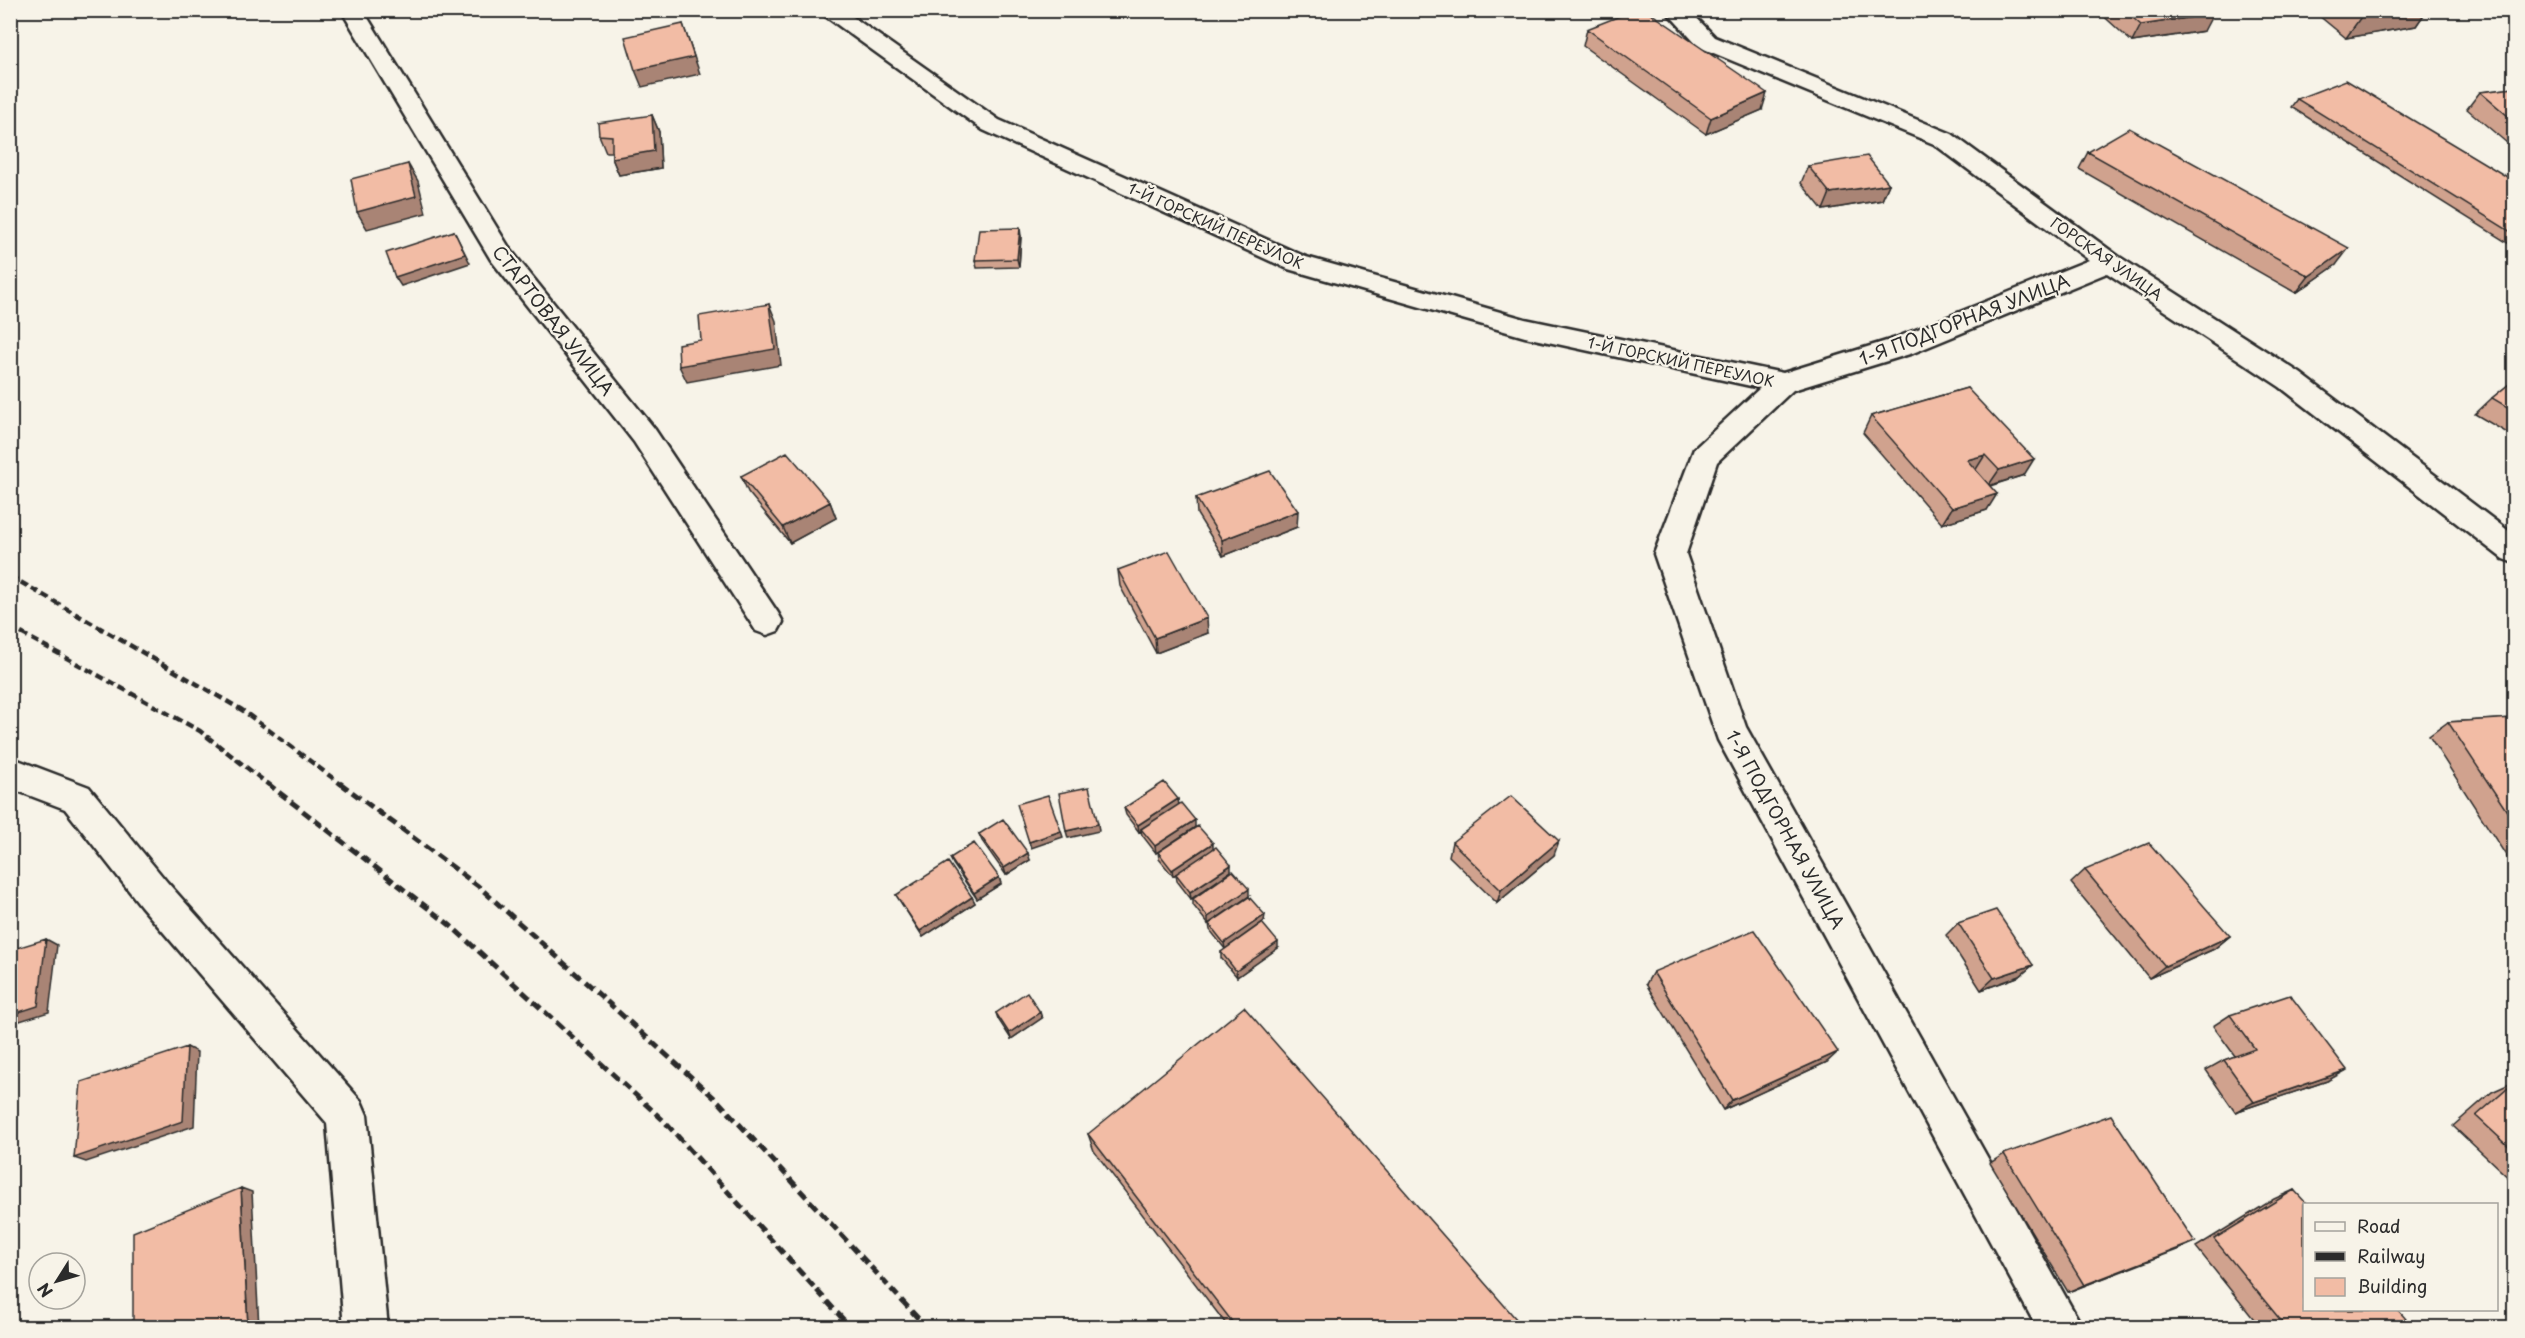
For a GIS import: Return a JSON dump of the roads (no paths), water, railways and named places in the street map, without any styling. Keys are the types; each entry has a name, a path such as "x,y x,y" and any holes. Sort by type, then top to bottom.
{"street":[{"name":"СТАРТОВАЯ УЛИЦА","path":"351,10 500,254 644,435 767,622"},
{"name":"1-Й ГОРСКИЙ ПЕРЕУЛОК","path":"828,10 991,125 1297,263 1525,328 1783,383"},
{"name":"ГОРСКАЯ УЛИЦА","path":"1676,10 1707,42 1943,139 2109,262 2290,380 2514,551"},
{"name":"1-Я ПОДГОРНАЯ УЛИЦА","path":"2061,1328 1730,730 1670,554 1704,457 1783,383 1903,346 2109,262"},
{"path":"10,772 77,798 154,894 346,1115 366,1328"}],"railway":[{"path":"10,576 242,710 342,785"},
{"path":"10,627 200,731 269,785"},
{"path":"267,783 451,926 663,1120 851,1328"},
{"path":"340,783 478,886 719,1102 927,1328"}]}
